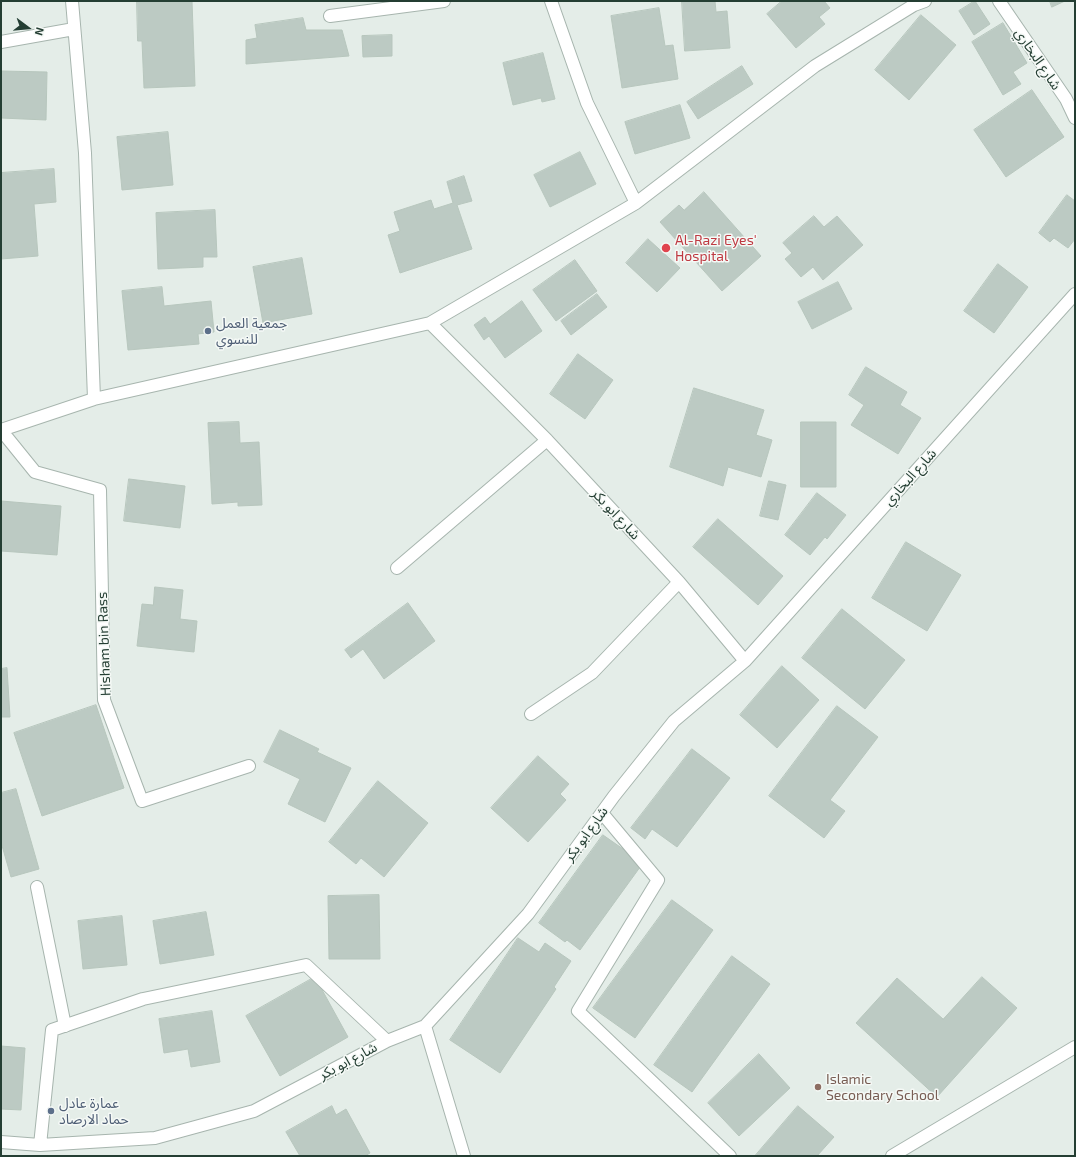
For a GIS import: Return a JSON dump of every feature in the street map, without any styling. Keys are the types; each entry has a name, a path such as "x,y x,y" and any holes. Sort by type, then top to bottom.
{"street":[{"path":"72,1 85,153 94,399"},
{"path":"330,16 444,1"},
{"path":"551,1 587,103 636,203"},
{"path":"1,430 94,399 430,323 636,203 815,66 914,5 924,1"},
{"name":"شارع البخاري","path":"999,1 1066,99 1075,118"},
{"path":"1,42 74,29"},
{"name":"شارع البخاري","path":"745,661 1075,294"},
{"name":"شارع ابو بكر","path":"1,1142 40,1145 155,1138 254,1111 387,1041 424,1026 528,914 602,813 674,722 745,661 679,582 547,440 430,323"},
{"name":"Hisham bin Rass","path":"1,430 35,472 100,490 104,700 142,801 249,766"},
{"path":"397,568 547,440"},
{"path":"531,714 592,673 679,582"},
{"path":"602,813 658,880 578,1011 730,1156"},
{"path":"37,887 65,1026"},
{"path":"40,1145 52,1030 143,999 306,966 387,1041"},
{"path":"424,1026 464,1156"},
{"path":"892,1156 1075,1047"}],"building":[{"path":"137,1 192,1 195,86 144,88 142,41 138,41"},
{"path":"682,1 715,1 716,12 727,11 730,48 685,51"},
{"path":"782,1 824,1 830,8 819,17 825,24 796,48 767,14"},
{"path":"975,1 990,24 974,35 959,11"},
{"path":"1050,1 1065,1 1052,7"},
{"path":"659,8 665,46 673,45 678,79 622,88 611,16"},
{"path":"921,15 956,45 909,100 875,70"},
{"path":"303,18 306,30 342,30 349,56 246,64 246,40 257,38 255,25"},
{"path":"1003,23 1027,63 1013,72 1021,84 1003,95 972,42"},
{"path":"392,35 392,56 363,57 362,36"},
{"path":"543,53 555,99 542,102 541,98 513,105 503,63"},
{"path":"742,66 753,84 698,119 687,102"},
{"path":"1,71 47,72 46,120 1,118"},
{"path":"1032,90 1064,137 1006,177 974,130"},
{"path":"680,105 690,138 635,154 625,122"},
{"path":"168,132 173,185 122,190 117,137"},
{"path":"580,152 596,184 550,207 534,175"},
{"path":"54,169 56,202 34,204 38,256 1,259 1,173"},
{"path":"464,176 472,201 457,205 472,249 400,273 388,235 400,231 394,212 431,200 434,209 453,203 447,182"},
{"path":"704,192 761,256 722,291 660,222 679,205 684,210"},
{"path":"1067,195 1075,201 1075,239 1068,248 1054,238 1050,242 1039,233"},
{"path":"215,210 217,257 203,257 203,267 158,269 156,213"},
{"path":"814,216 824,227 837,216 863,245 823,280 813,267 801,277 785,259 792,253 783,243"},
{"path":"648,239 680,268 657,292 626,263"},
{"path":"302,258 312,314 263,323 253,267"},
{"path":"575,260 597,291 556,321 533,290"},
{"path":"998,264 1028,287 994,333 964,311"},
{"path":"838,282 852,309 812,329 798,302"},
{"path":"162,287 164,306 211,301 214,332 198,334 199,344 128,350 122,291"},
{"path":"597,294 607,307 571,335 561,321"},
{"path":"522,301 542,331 505,358 489,336 484,340 474,325 485,317 490,324"},
{"path":"578,354 613,380 585,419 550,394"},
{"path":"866,367 907,392 900,405 921,418 898,454 851,425 864,405 849,395"},
{"path":"694,388 764,410 756,435 772,440 761,477 728,467 723,486 670,467"},
{"path":"239,422 240,443 259,442 262,505 238,506 238,502 212,504 208,423"},
{"path":"801,422 836,422 836,487 801,487"},
{"path":"129,479 185,486 180,528 124,521"},
{"path":"769,481 786,485 778,520 760,516"},
{"path":"817,493 846,515 827,539 825,537 810,555 785,535"},
{"path":"1,501 61,506 57,555 1,551"},
{"path":"718,519 783,576 758,605 693,547"},
{"path":"906,542 961,575 927,631 872,598"},
{"path":"155,587 183,590 180,619 197,621 194,652 137,646 142,604 153,605"},
{"path":"408,603 435,641 384,679 363,649 351,658 345,650"},
{"path":"842,609 905,660 865,709 802,658"},
{"path":"782,666 819,700 777,748 740,715"},
{"path":"7,668 10,717 1,717 1,669"},
{"path":"96,705 124,788 42,816 14,733"},
{"path":"837,706 878,737 830,800 845,811 824,838 769,796"},
{"path":"280,730 319,749 317,752 351,768 325,822 288,804 300,779 264,762"},
{"path":"692,749 730,778 677,847 652,829 645,839 631,828"},
{"path":"538,756 569,784 560,794 566,800 528,842 491,808"},
{"path":"378,781 428,823 384,877 361,858 356,864 329,842"},
{"path":"16,789 39,869 11,877 1,842 1,793"},
{"path":"603,835 643,863 580,950 567,940 565,942 539,923"},
{"path":"379,895 380,959 329,959 328,896"},
{"path":"672,900 713,930 635,1038 593,1008"},
{"path":"206,912 214,955 160,964 153,921"},
{"path":"122,916 127,965 83,969 78,921"},
{"path":"518,938 539,952 545,943 571,961 554,987 556,989 500,1073 450,1040"},
{"path":"732,956 770,984 692,1092 654,1065"},
{"path":"315,977 348,1037 280,1076 246,1016"},
{"path":"982,977 1017,1008 937,1097 856,1023 897,978 943,1019"},
{"path":"212,1011 220,1062 191,1067 188,1049 164,1053 159,1019"},
{"path":"1,1046 25,1048 21,1110 1,1109"},
{"path":"759,1054 790,1088 739,1136 708,1103"},
{"path":"332,1106 336,1115 346,1109 370,1153 365,1156 300,1156 286,1132"},
{"path":"798,1106 834,1137 817,1156 755,1156"}],"place":[{"name":"Al-Razi Eyes' Hospital","path":"666,248"},
{"name":"جمعية العمل للنسوي","path":"208,331"},
{"name":"Islamic Secondary School","path":"818,1087"},
{"name":"عمارة عادل حماد الارصاد","path":"51,1111"}]}
